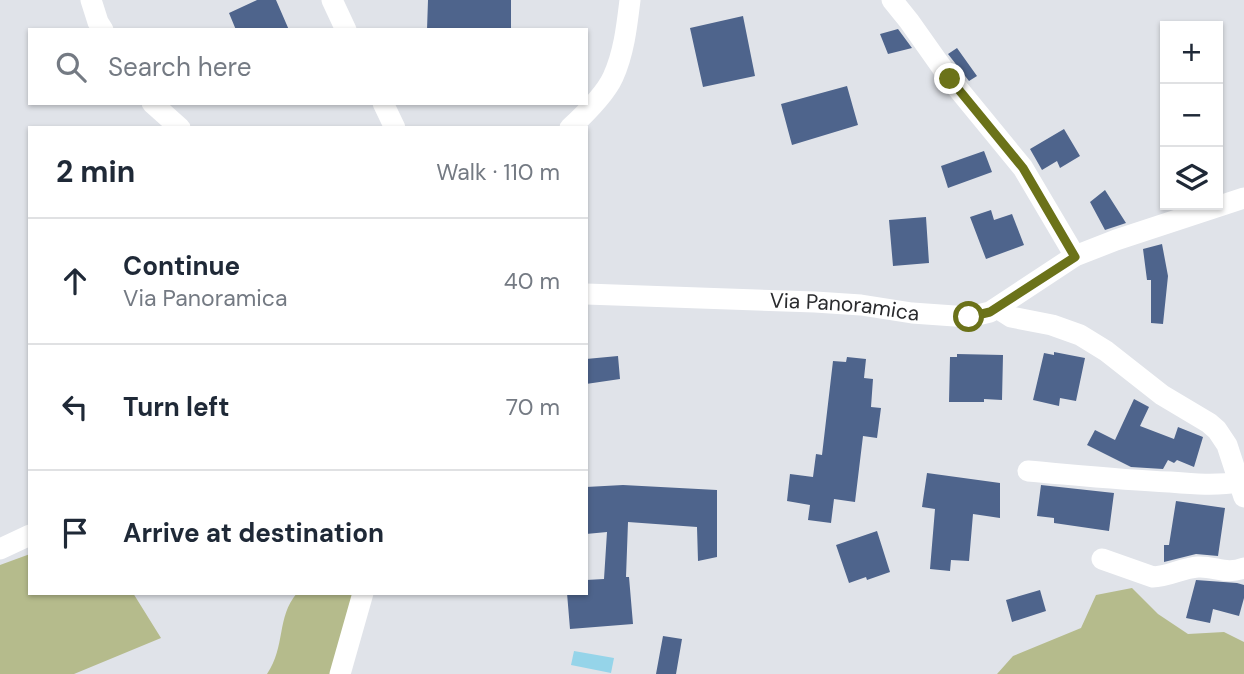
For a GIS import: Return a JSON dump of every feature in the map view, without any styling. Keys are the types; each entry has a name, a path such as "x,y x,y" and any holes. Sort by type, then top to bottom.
{"street":[{"path":"91,0 102,28"},
{"path":"332,0 345,28"},
{"path":"571,126 587,112 613,78 625,38 629,0"},
{"path":"892,0 950,79 1023,168 1075,257"},
{"path":"154,105 178,126"},
{"path":"384,105 394,126"},
{"name":"Via Panoramica","path":"588,294 815,302 969,317 990,312 1075,257 1116,240 1244,198"},
{"path":"997,308 1012,317 1052,325 1080,335 1106,351 1162,396 1209,423 1227,445 1242,490"},
{"path":"1028,471 1227,485 1242,490"},
{"path":"0,549 28,536"},
{"path":"1102,559 1153,577 1200,567 1221,571 1244,568"},
{"path":"340,674 362,595"}],"green space":[{"path":"28,555 28,595 134,595 161,638 74,674 0,674 0,565"},
{"path":"1132,588 1158,614 1188,634 1224,632 1244,642 1244,674 997,674 1013,656 1081,628 1096,595"},
{"path":"296,595 356,595 337,674 267,674 277,653 290,603"}],"water":[{"path":"574,651 614,658 611,673 571,665"}],"building":[{"path":"257,0 276,0 288,28 235,28 229,13"},
{"path":"428,0 511,0 511,28 427,28"},
{"path":"743,16 755,76 703,87 690,28"},
{"path":"898,29 912,48 888,54 880,34"},
{"path":"957,48 977,76 969,81 948,54"},
{"path":"847,86 858,125 792,145 781,104"},
{"path":"1064,129 1080,156 1060,168 1057,161 1042,170 1030,149"},
{"path":"984,151 992,172 948,188 941,166"},
{"path":"1105,190 1126,223 1105,230 1090,202"},
{"path":"991,210 994,220 1012,214 1024,245 986,259 970,217"},
{"path":"926,217 929,263 893,266 889,220"},
{"path":"1162,244 1168,276 1163,324 1151,323 1151,280 1147,280 1143,249"},
{"path":"1054,352 1085,358 1076,401 1060,398 1059,406 1033,400 1044,353 1054,355"},
{"path":"957,354 1003,355 1002,400 949,402 950,357 957,357"},
{"path":"618,356 620,379 588,384 588,359"},
{"path":"847,357 866,359 864,378 873,379 871,407 881,408 877,438 863,436 855,502 834,499 831,523 808,520 810,505 787,501 790,474 813,477 816,454 822,455 833,361 846,362"},
{"path":"1134,399 1149,407 1140,426 1174,439 1178,427 1203,437 1194,467 1177,460 1174,463 1168,460 1163,469 1131,467 1087,445 1095,430 1115,440"},
{"path":"927,473 1000,483 1000,518 973,514 969,561 951,560 950,571 930,569 935,509 922,507"},
{"path":"623,485 717,490 717,557 698,561 697,527 628,522 626,577 629,577 633,624 570,629 567,595 588,595 588,580 604,579 607,532 588,534 588,487"},
{"path":"1041,485 1114,493 1109,531 1054,523 1054,518 1037,516"},
{"path":"1176,501 1225,508 1218,556 1196,554 1164,562 1164,545 1169,545"},
{"path":"877,531 890,572 849,583 836,545"},
{"path":"1196,580 1244,585 1239,616 1213,609 1210,623 1186,618"},
{"path":"1040,590 1046,611 1012,622 1006,600"},
{"path":"663,636 682,639 676,674 656,674"}],"route":[{"path":"950,79 1023,168 1075,257 990,312 969,317"}]}
